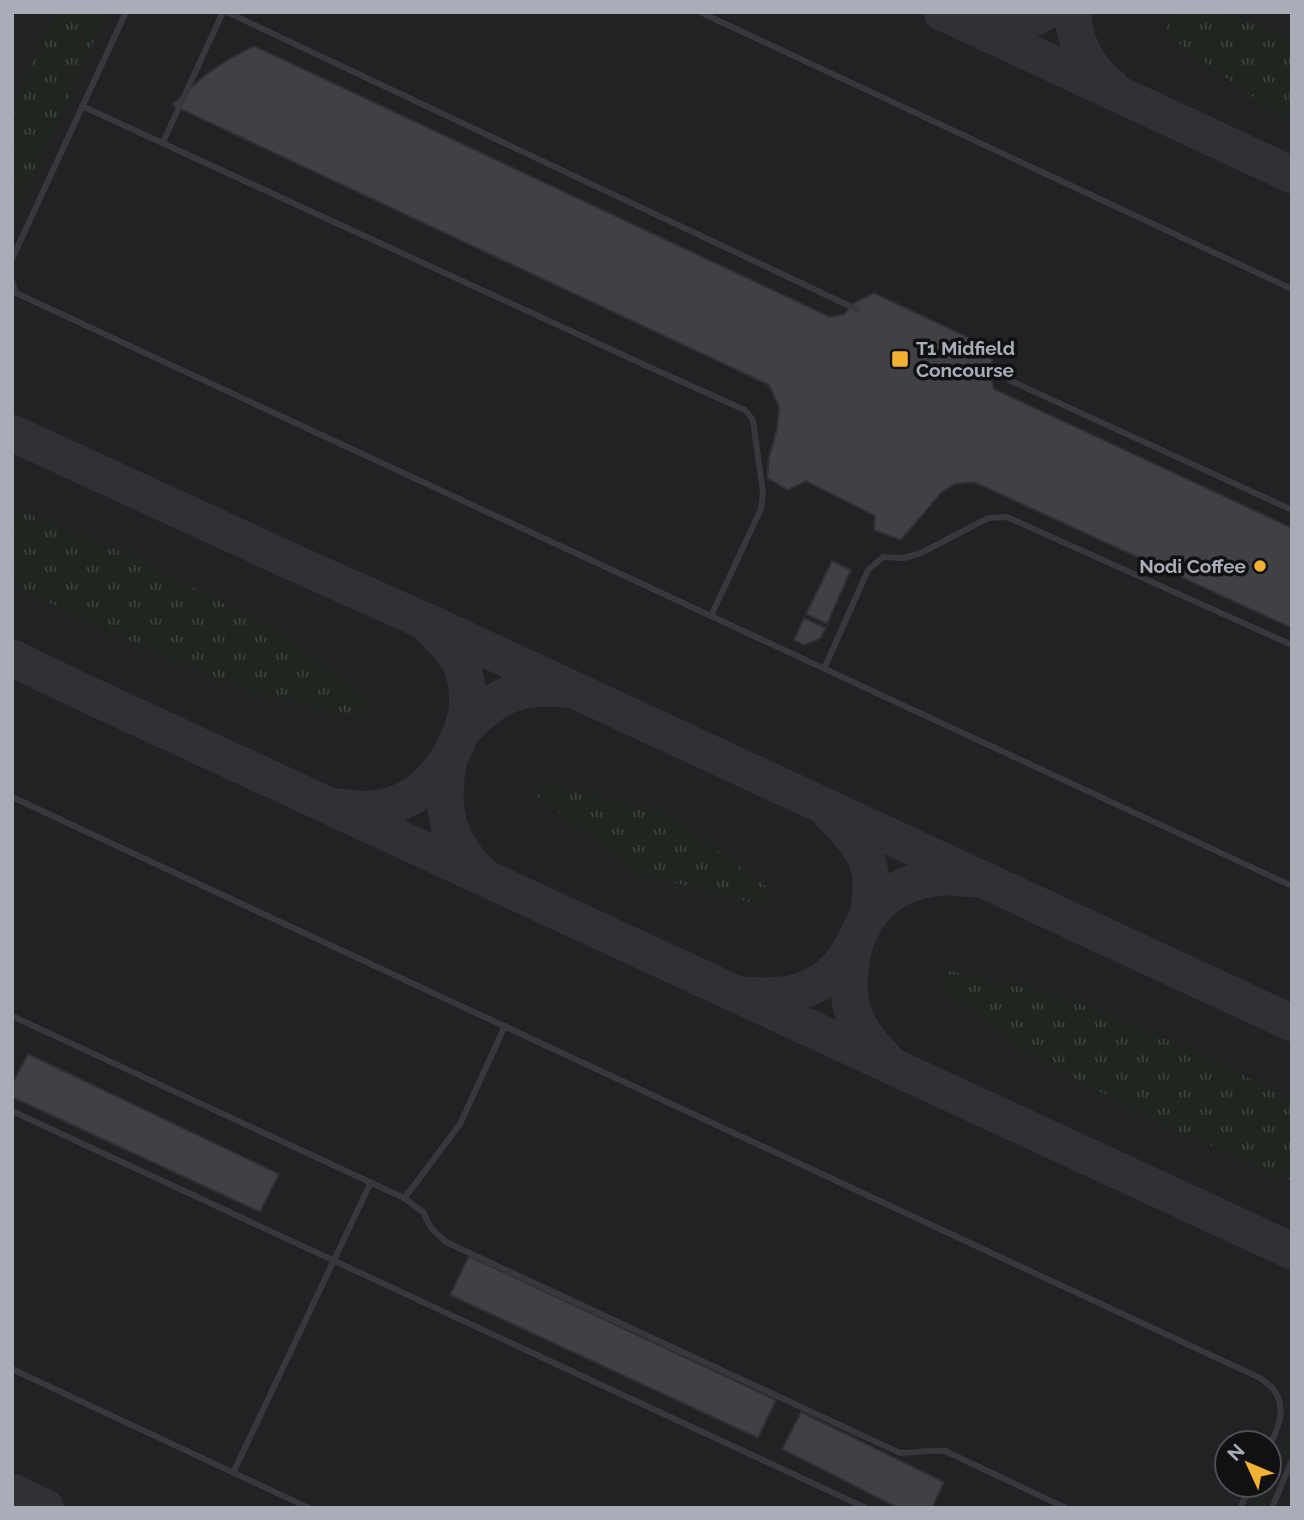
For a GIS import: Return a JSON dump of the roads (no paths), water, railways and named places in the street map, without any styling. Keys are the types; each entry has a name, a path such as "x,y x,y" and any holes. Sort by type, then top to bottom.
{"lane":[{"path":"12,259 126,12"},
{"path":"163,142 225,12 858,310"},
{"path":"700,12 1292,289"},
{"path":"82,106 745,410 753,420 763,493 761,509 711,616"},
{"path":"12,281 16,293 1292,886"},
{"path":"1009,380 1292,510"},
{"path":"824,669 868,570 883,557 904,558 921,553 988,518 1007,517 1292,645"},
{"path":"12,797 1260,1378 1273,1388 1280,1404 1278,1429"},
{"path":"12,1016 404,1198 423,1212 432,1228 446,1242 900,1453 945,1451 1066,1508"},
{"path":"404,1198 460,1124 505,1026"},
{"path":"12,1111 866,1508"},
{"path":"233,1473 371,1182"},
{"path":"12,1369 309,1508"},
{"path":"1272,1508 1292,1460"}],"place":[{"name":"T1 Midfield Concourse","path":"900,359"},
{"name":"Nodi Coffee","path":"1260,566"}]}
